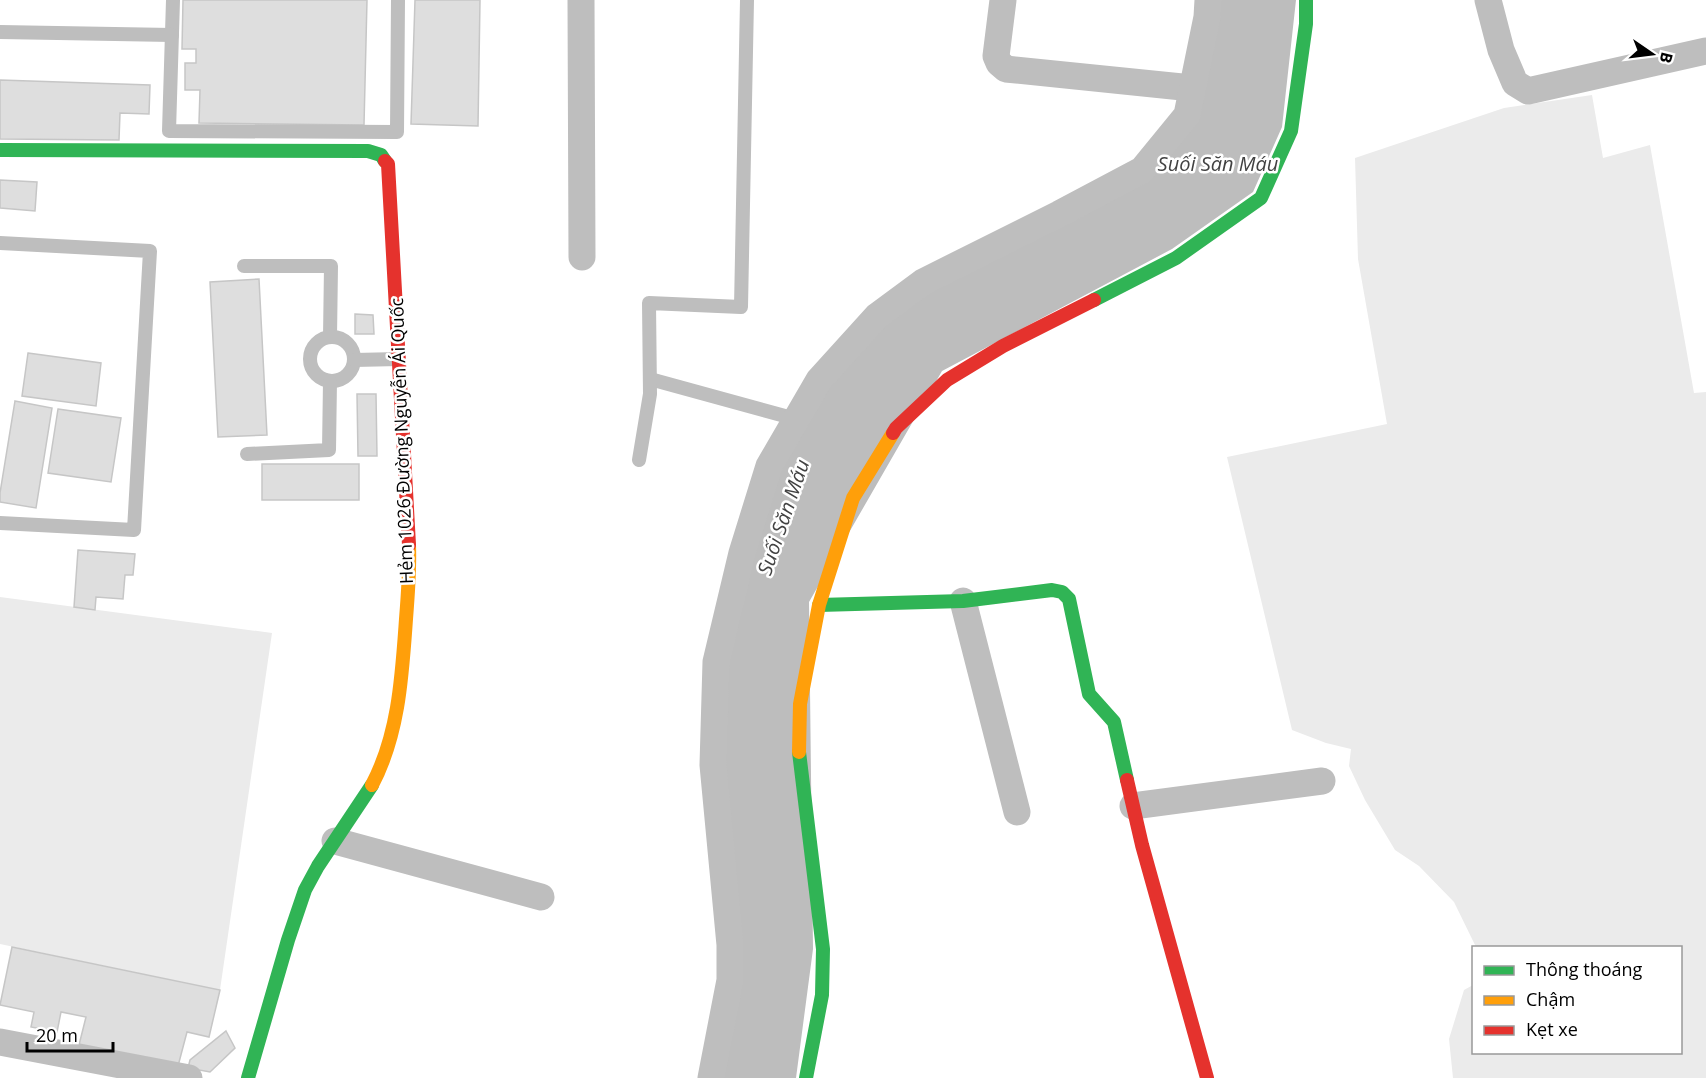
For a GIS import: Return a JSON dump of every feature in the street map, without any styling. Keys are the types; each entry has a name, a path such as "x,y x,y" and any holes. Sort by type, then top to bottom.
{"street":[{"path":"582,0 582,257"},
{"path":"1003,0 996,56 999,63 1006,69 1192,88"},
{"path":"711,1078 730,980 730,945 713,765 716,662 742,553 769,466 819,380 877,316 923,282 1142,170 1187,115 1207,17 1208,0"},
{"path":"806,1078 822,995 823,949 799,752 800,704 819,605 853,498 896,428 947,380 1003,346 1176,258 1262,198 1291,131 1306,24 1306,0"},
{"path":"1488,0 1502,50 1515,84 1528,90 1706,51"},
{"name":"Hẻm 1026 Đường Nguyễn Ái Quốc","path":"0,150 368,151 381,155 388,164 410,562 403,662 397,706 391,738 381,768 369,791 334,841 305,890 248,1078"},
{"path":"819,605 963,601 1052,590 1062,592 1069,599 1089,694 1114,722 1145,856 1207,1078"},
{"path":"963,601 1017,812"},
{"path":"1133,806 1322,782"},
{"path":"334,841 541,897"},
{"path":"0,1042 189,1078"}],"lane":[{"path":"173,0 170,131 397,132 398,0"},
{"path":"639,460 650,394 649,303 741,307 747,0"},
{"path":"0,32 172,35"},
{"path":"0,243 150,251 134,530 0,523"},
{"path":"244,266 331,266 330,337"},
{"path":"330,337 338,338 350,346 354,360 349,373 330,381 317,375 310,356 317,343 330,337"},
{"path":"354,360 399,359"},
{"path":"650,379 796,419"},
{"path":"247,454 329,450 330,381"}],"shaded area":[{"path":"1592,95 1603,158 1650,145 1694,393 1706,392 1706,1078 1453,1078 1449,1039 1464,990 1472,986 1472,1054 1682,1054 1682,946 1476,946 1454,902 1419,866 1395,850 1365,800 1349,766 1351,749 1326,743 1292,730 1227,457 1387,424 1358,259 1355,158 1504,108"},
{"path":"0,597 272,633 220,990 0,944"}],"water":[{"name":"Suối Săn Máu","path":"1217,0 1296,0 1282,127 1253,192 1172,249 942,371 809,602 813,949 796,1078 721,1078 726,664 751,561 779,469 827,386 883,324 929,290 1149,177"}],"building":[{"path":"183,0 367,0 364,125 199,123 200,90 185,90 185,63 196,63 196,49 182,49"},
{"path":"415,0 480,0 478,126 411,124"},
{"path":"0,80 150,85 149,114 120,113 119,140 0,139"},
{"path":"0,180 37,182 35,211 0,208"},
{"path":"259,279 267,435 218,437 210,282"},
{"path":"355,314 373,315 374,334 355,334"},
{"path":"28,353 101,363 96,406 22,396"},
{"path":"357,394 376,394 377,456 358,456"},
{"path":"15,401 52,408 36,508 0,502"},
{"path":"58,409 121,418 111,482 48,473"},
{"path":"262,464 359,464 359,500 262,500"},
{"path":"78,550 135,554 133,575 125,575 123,599 96,597 95,610 74,607"},
{"path":"12,947 220,990 209,1037 187,1032 178,1066 79,1045 86,1017 61,1012 57,1032 31,1027 34,1012 0,1005"},
{"path":"226,1031 235,1048 210,1072 188,1068 190,1060"}],"traffic: fast":[{"path":"1094,300 1176,258 1261,198 1291,131 1306,24 1306,0"},
{"path":"0,150 368,151 381,155 385,161"},
{"path":"819,605 963,601 1052,590 1062,592 1069,599 1089,694 1114,722 1127,780"},
{"path":"799,752 823,949 822,995 806,1078"},
{"path":"248,1078 305,890 318,866 372,785"}],"traffic: slow":[{"path":"799,752 800,704 819,605 853,498 893,433"},
{"path":"372,785 388,745 398,704 403,661 409,545"}],"traffic: jam":[{"path":"385,161 388,164 409,545"},
{"path":"893,433 947,380 1003,346 1094,300"},
{"path":"1127,780 1142,845 1207,1078"}]}
